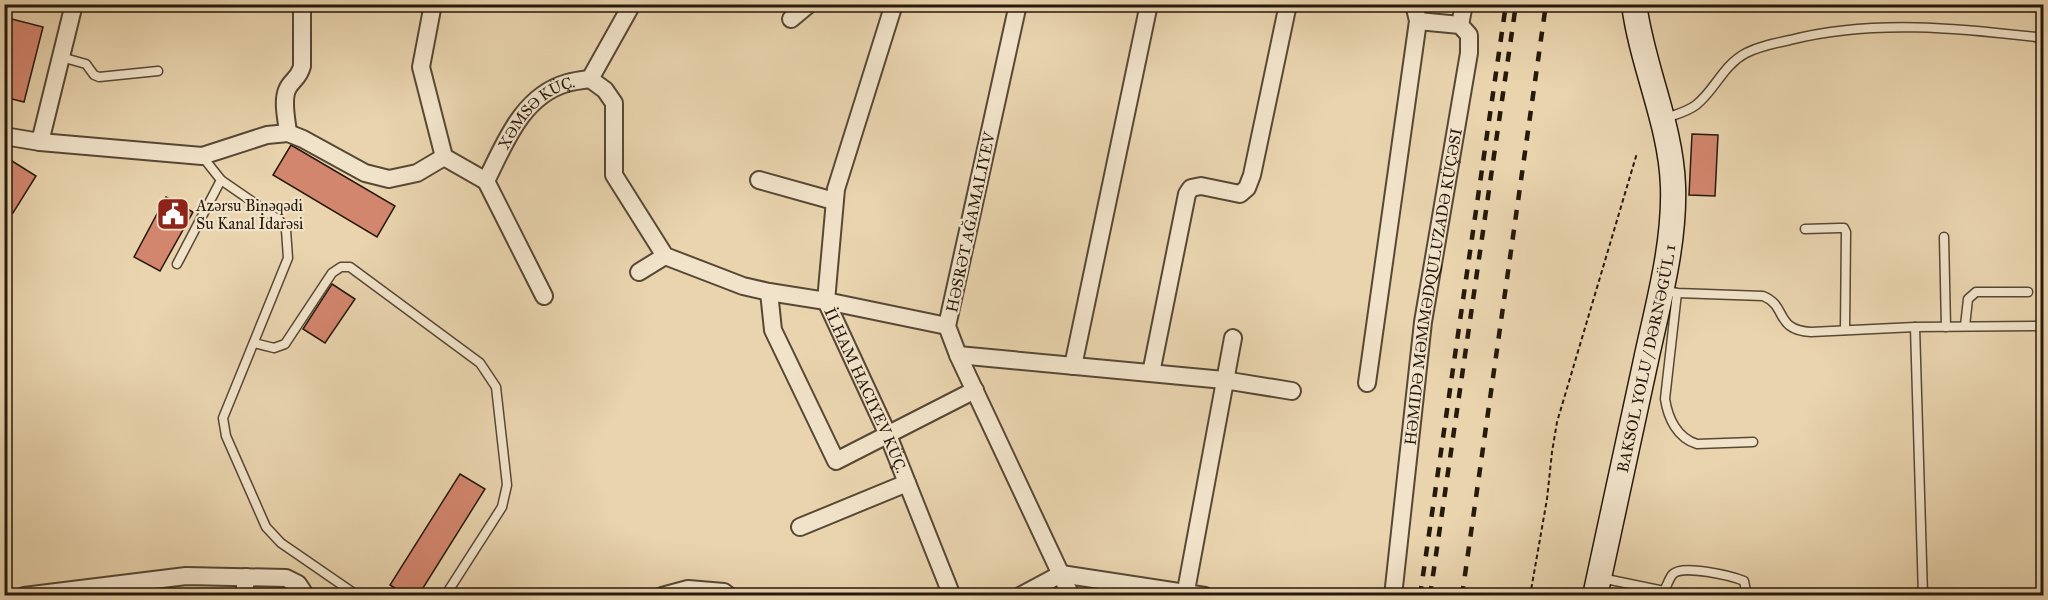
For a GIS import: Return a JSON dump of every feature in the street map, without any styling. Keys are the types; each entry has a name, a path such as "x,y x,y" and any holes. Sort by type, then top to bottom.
{"main road":[{"name":"BAKSOL YOLU / DƏRNƏGÜL 1","path":"1597,587 1669,291 1673,187 1669,147 1644,53 1634,4"}],"street":[{"path":"40,142 74,4"},
{"path":"433,4 421,67 444,157 486,181 544,296"},
{"path":"590,79 632,4"},
{"path":"791,19 809,4"},
{"path":"894,4 836,189 826,301 888,435 952,596"},
{"path":"1018,4 947,326 958,355 1071,596"},
{"path":"1073,366 1149,4"},
{"path":"1151,373 1187,194 1191,188 1201,186 1240,194 1247,188 1252,175 1288,4"},
{"path":"1367,383 1418,21 1414,4"},
{"path":"1418,21 1461,25 1464,4"},
{"path":"288,133 285,98 288,86 300,73 302,66 302,9"},
{"name":"HƏMIDƏ MƏMMƏDQULUZADƏ KÜÇƏSI","path":"1393,596 1423,321 1469,53 1469,35 1461,25"},
{"name":"XƏMSƏ KÜÇ.","path":"486,181 521,114 543,93 566,83 590,79 605,90 614,103 614,175 665,256"},
{"path":"4,136 40,142 202,156 267,135 288,133 365,173 389,179 417,173 444,157"},
{"path":"759,180 834,201"},
{"path":"639,272 665,256 743,286 947,326"},
{"path":"769,292 773,330 836,461 975,390"},
{"path":"1186,594 1233,338"},
{"path":"958,355 1224,380 1292,391"},
{"path":"800,528 907,483"},
{"path":"1020,596 1061,574 1205,596"},
{"path":"24,596 186,576 286,578 298,584 306,596"},
{"path":"244,596 246,577"},
{"path":"662,596 688,589 724,592 729,596"}],"lane":[{"path":"1662,119 1694,106 1727,66 1745,54 1758,48 1806,36 1886,28 1980,30 2043,38"},
{"path":"61,57 86,64 93,75 99,77 158,71"},
{"path":"202,156 221,180 279,220 286,230 288,258 224,418 226,436 266,527 281,543 358,596"},
{"path":"177,264 221,180"},
{"path":"1804,229 1844,228 1846,232 1845,330"},
{"path":"1944,237 1946,327"},
{"path":"254,343 274,348 285,344 332,273 341,267 350,267 480,363 496,387 507,485 502,507 446,596"},
{"path":"1753,442 1697,444 1688,441 1668,416 1665,399 1669,291 1762,296 1772,300 1789,327 1798,332 1916,327 2043,326"},
{"path":"1965,326 1968,299 1976,292 2028,292"},
{"path":"1916,327 1923,596"},
{"path":"1664,591 1673,574 1681,569 1733,576 1744,581 1747,596"},
{"path":"1597,587 1664,591 1677,596"}],"path":[{"path":"1530,596 1547,499 1557,422 1637,153"}],"building":[{"path":"4,17 43,27 24,102 4,97"},
{"path":"1692,134 1718,135 1715,196 1689,195"},
{"path":"291,145 395,206 377,237 273,175"},
{"path":"4,156 36,176 13,213 4,207"},
{"path":"166,197 193,212 160,271 134,257"},
{"path":"332,284 355,299 325,343 303,329"},
{"path":"460,474 485,489 418,596 407,596 390,585"}],"railway":[{"path":"1420,596 1506,4"},
{"path":"1430,596 1516,4"},
{"path":"1462,596 1546,4"},
{"path":"2024,4 2044,11"}],"place":[{"name":"Azərsu Binəqədi Su Kanal İdarəsi","path":"173,214"}]}
